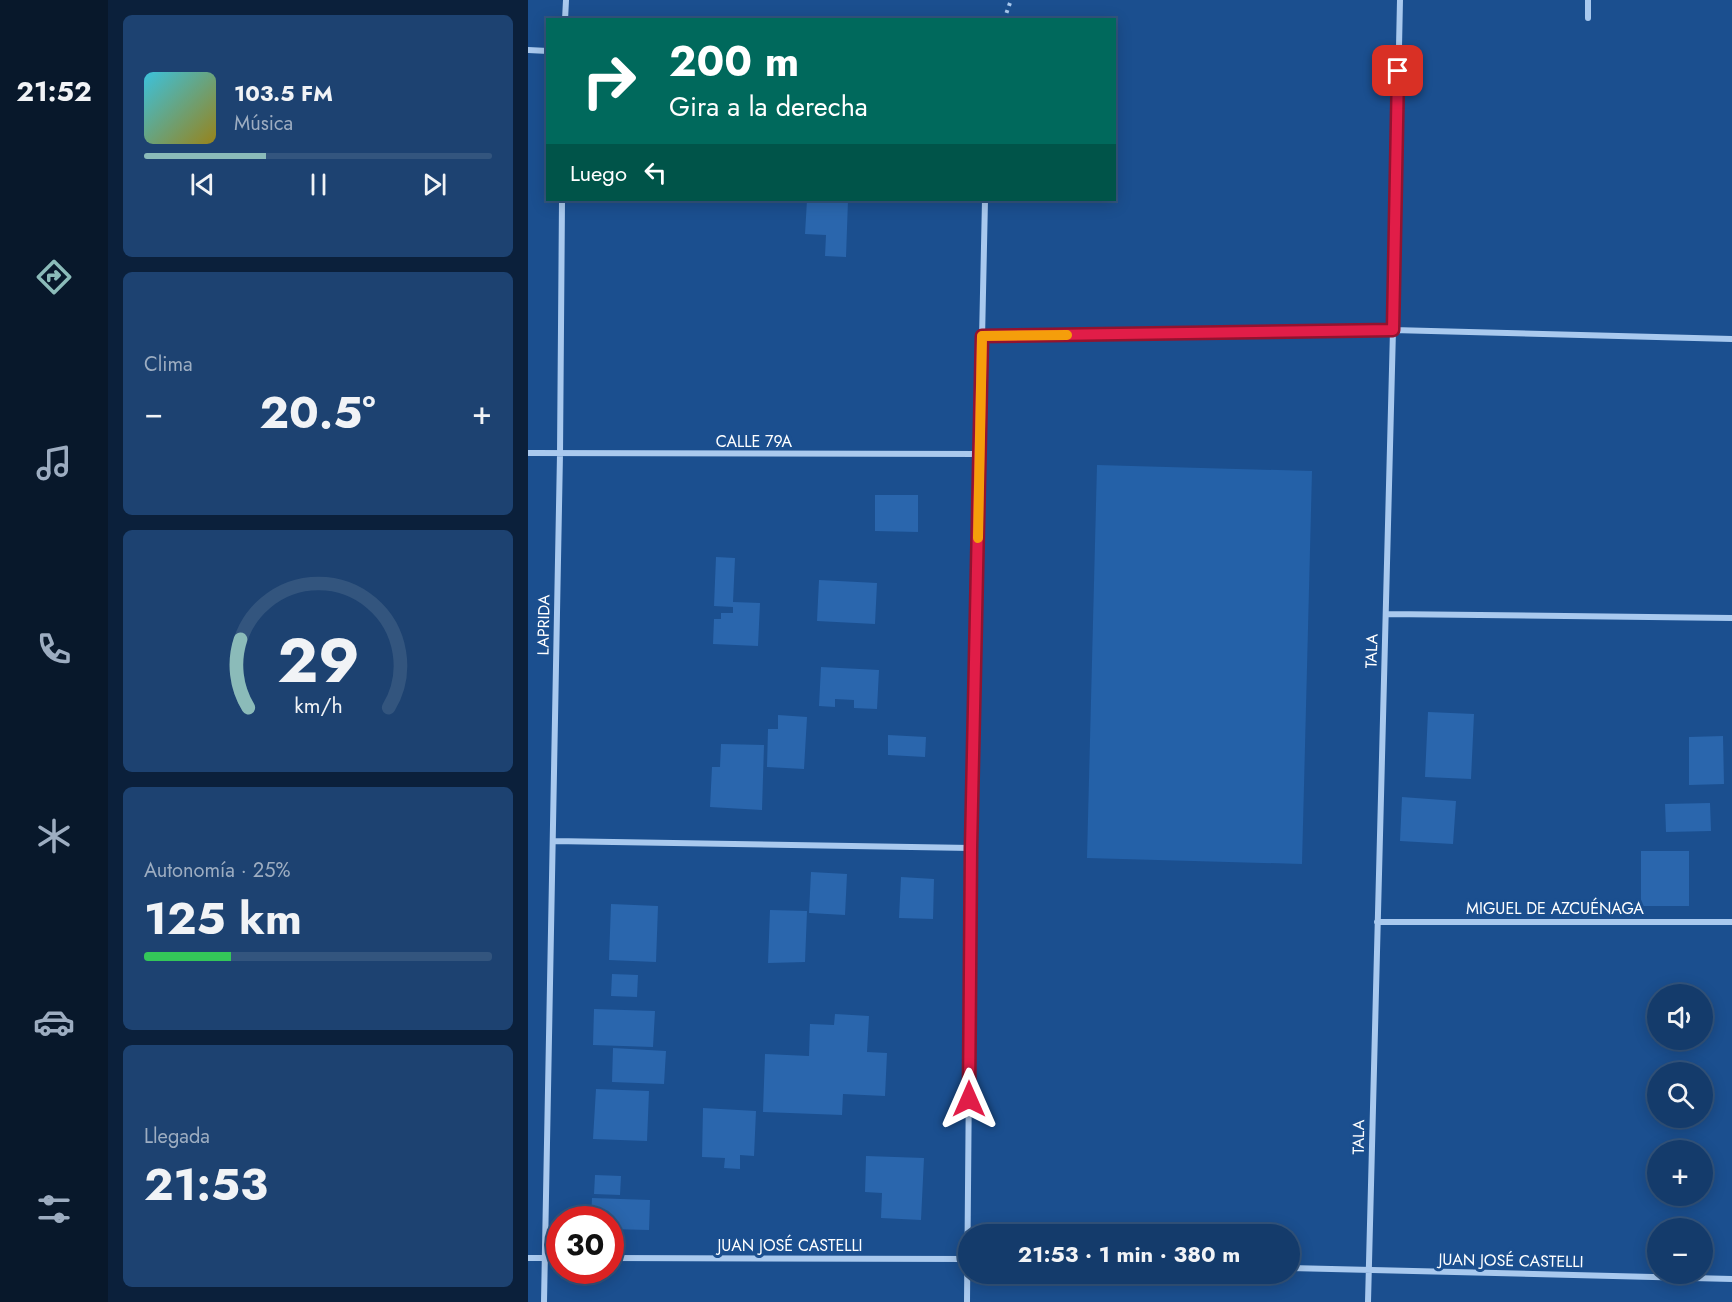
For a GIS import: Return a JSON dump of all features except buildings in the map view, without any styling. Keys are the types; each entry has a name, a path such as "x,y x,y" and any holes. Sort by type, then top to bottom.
{"street":[{"path":"565,18 566,0"},
{"name":"TALA","path":"1368,1302 1400,0"},
{"path":"1588,0 1588,18"},
{"path":"528,50 546,51"},
{"name":"LAPRIDA","path":"544,1302 560,454 562,201"},
{"path":"968,1224 971,848 985,201"},
{"path":"982,336 1393,330 1732,339"},
{"name":"CALLE 79A","path":"528,453 980,454"},
{"path":"1386,614 1732,618"},
{"path":"553,841 971,848"},
{"name":"MIGUEL DE AZCUÉNAGA","path":"1377,922 1732,922"},
{"path":"528,1258 545,1258"},
{"name":"JUAN JOSÉ CASTELLI","path":"624,1258 958,1259"},
{"name":"JUAN JOSÉ CASTELLI","path":"1300,1268 1732,1279"},
{"path":"967,1284 967,1302"}],"path":[{"path":"1005,18 1011,0"}],"shaded area":[{"path":"1097,465 1312,471 1302,864 1087,858"}],"slow traffic":[{"path":"978,538 982,336 1067,335"}],"route":[{"path":"969,1099 971,848 982,336 1393,330 1398,71"}]}
